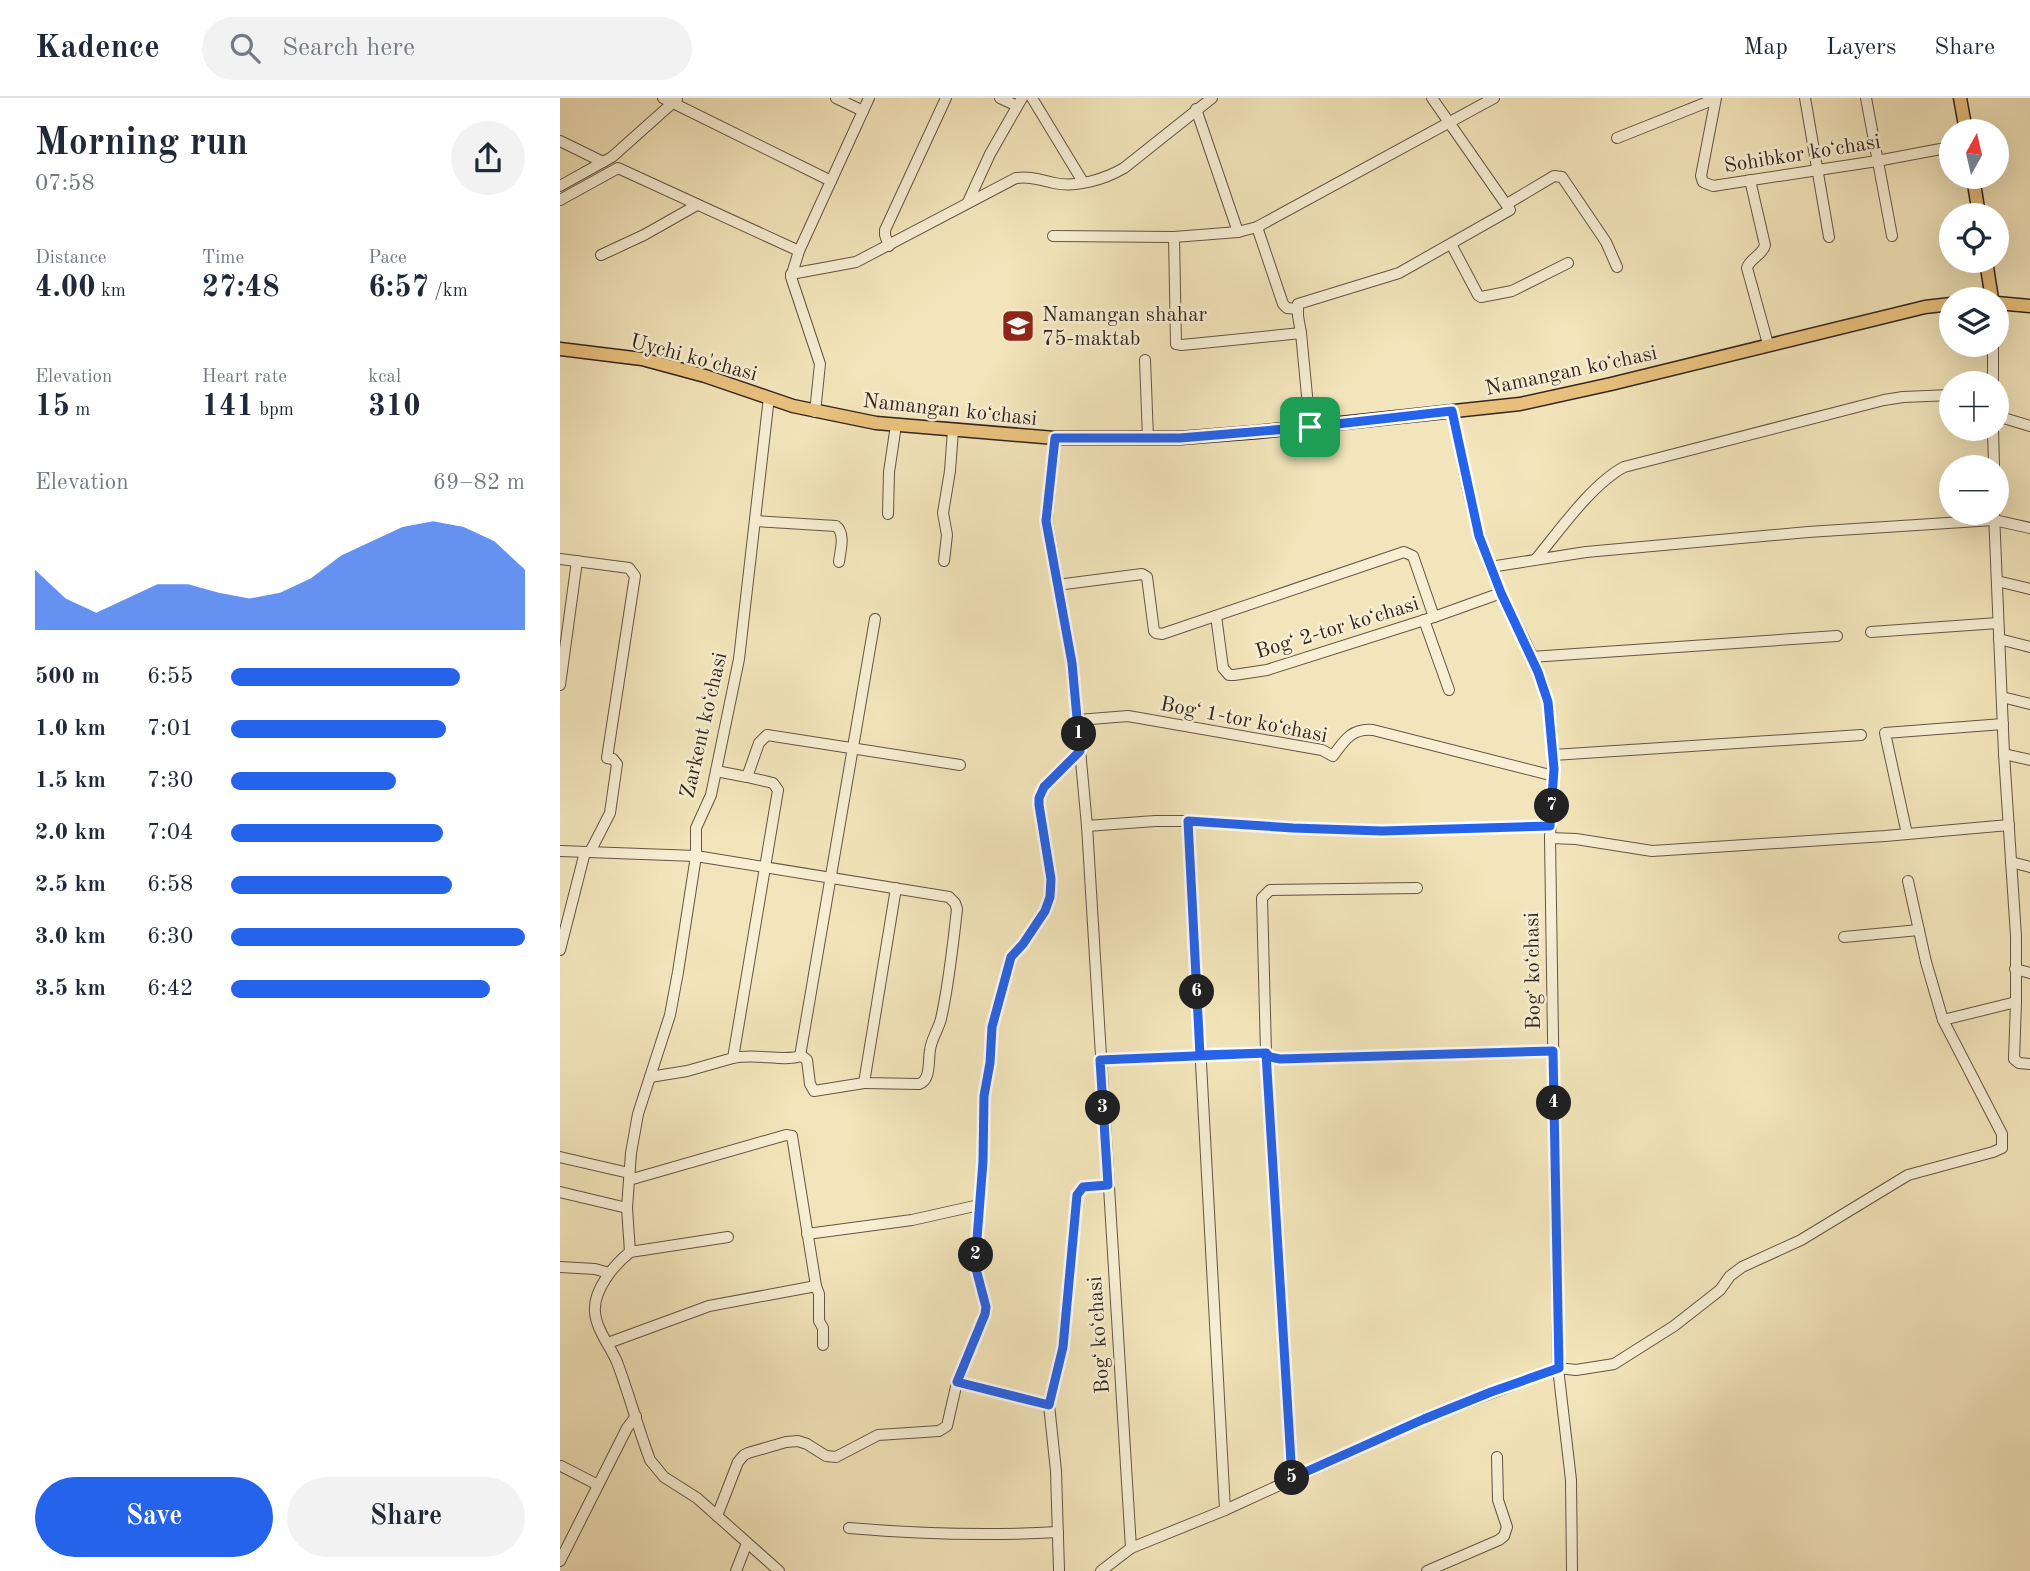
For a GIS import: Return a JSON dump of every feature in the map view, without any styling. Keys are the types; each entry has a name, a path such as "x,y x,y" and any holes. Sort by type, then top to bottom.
{"main road":[{"path":"1960,98 1964,119"},
{"path":"2009,304 2030,306"},
{"name":"Namangan koʻchasi","path":"815,412 896,425 1055,438 1218,435 1310,427 1520,404 1939,305"},
{"name":"Uychi ko'chasi","path":"560,349 642,359 815,412"}],"street":[{"path":"663,98 676,100 831,181"},
{"path":"836,98 863,111"},
{"path":"815,412 820,364 791,274 869,98"},
{"path":"889,246 885,230 946,98"},
{"path":"967,202 989,154 1019,102 1000,98"},
{"path":"1032,98 1083,182"},
{"path":"791,274 856,262 1016,178 1026,177 1060,184 1109,177 1212,98"},
{"path":"1310,427 1298,304 1399,273 1510,211 1432,98"},
{"path":"1053,236 1174,237 1238,232 1257,227 1494,98"},
{"path":"1617,138 1716,98"},
{"name":"Sohibkor koʻchasi","path":"1716,98 1701,176 1703,182 1713,186 1939,149"},
{"path":"1805,98 1829,237"},
{"path":"1867,98 1892,236"},
{"path":"560,186 612,157 676,100"},
{"path":"1196,109 1238,232"},
{"path":"560,141 603,162"},
{"path":"560,200 618,168 799,251"},
{"path":"1507,204 1554,176 1562,177 1606,242 1616,267"},
{"path":"1750,180 1765,245 1764,250 1747,268 1768,344"},
{"path":"601,255 644,235 697,205"},
{"path":"1257,227 1283,304 1287,308 1297,309"},
{"path":"1174,237 1176,344 1301,333"},
{"path":"1451,244 1481,297 1512,291 1568,263"},
{"path":"1145,360 1148,438"},
{"path":"1536,559 1571,515 1606,480 1624,467 1884,400 1939,396"},
{"name":"Zarkent koʻchasi","path":"630,1252 627,1208 631,1153 638,1114 670,1015 696,856 696,828 711,795 739,659 769,397"},
{"name":"Bogʻ koʻchasi","path":"1452,411 1479,536 1548,702 1554,776 1550,838 1559,1368 1571,1480 1572,1571"},
{"path":"2009,420 2030,426"},
{"path":"888,514 889,472 896,425"},
{"path":"944,561 947,535 943,513 953,430"},
{"name":"Bogʻ koʻchasi","path":"1055,438 1046,521 1072,663 1087,826 1131,1548"},
{"path":"755,521 836,526 842,532 839,562"},
{"path":"1490,567 1586,552 1939,521"},
{"path":"2009,522 2030,528"},
{"path":"1994,525 2004,754 2016,936 2014,1059 2018,1063 2030,1064"},
{"name":"Bogʻ 2-tor koʻchasi","path":"1057,585 1145,575 1154,631 1158,634 1405,552 1413,556 1429,618"},
{"path":"560,559 629,568 635,576 607,758 617,764 610,813 587,852 560,950"},
{"path":"560,685 577,561"},
{"path":"1997,581 2030,589"},
{"name":"Bogʻ 2-tor koʻchasi","path":"1216,616 1223,668 1229,675 1234,675 1267,670 1501,593"},
{"path":"1429,618 1449,690"},
{"path":"800,1056 874,619"},
{"path":"1871,632 1998,622"},
{"path":"1531,657 1837,636"},
{"path":"1999,639 2030,648"},
{"path":"2002,697 2030,704"},
{"name":"Bogʻ 1-tor koʻchasi","path":"1077,720 1128,716 1322,750 1332,756 1349,735 1358,730 1373,730 1554,776"},
{"path":"1907,834 1885,733 2003,724"},
{"path":"747,777 759,743 767,735 960,765"},
{"path":"1553,755 1861,735"},
{"path":"717,1516 738,1462 744,1455 798,1441 826,1456 836,1457 878,1435 942,1431 948,1423 957,1382 986,1307 975,1265 983,1161 984,1096 990,1063 992,1027 1011,957 1045,911 1050,897 1051,879 1039,798 1044,787 1080,751"},
{"path":"2004,754 2030,760"},
{"path":"716,771 773,783 778,790 733,1058"},
{"path":"1087,826 1155,821 1382,831 1550,826"},
{"path":"1188,821 1225,1510"},
{"path":"1550,838 1576,839 1652,851 2009,825"},
{"path":"560,851 696,856 949,897 955,903 957,909 946,993 930,1050 926,1081 919,1084 864,1083 814,1091 810,1084 807,1060 800,1056 793,1058 752,1055 650,1077"},
{"path":"2011,862 2030,867"},
{"path":"1101,1571 1131,1548 1225,1510 1424,1419 1559,1368 1576,1370 1614,1364 1686,1317 1720,1290 1730,1276 1742,1267 1801,1240 1908,1175 2001,1148 2002,1134 1943,1020 1926,962 1908,881"},
{"path":"864,1083 896,888"},
{"path":"1292,1478 1266,1053 1262,903 1266,892 1270,890 1417,888"},
{"path":"1843,937 1919,930"},
{"path":"2015,969 2030,973"},
{"path":"1943,1020 2015,1002"},
{"path":"1100,1060 1266,1053 1270,1057 1280,1059 1553,1051"},
{"path":"560,1157 629,1176 790,1134 793,1137 819,1294 819,1321 823,1328 824,1345"},
{"path":"1059,1571 1056,1471 1049,1405 1063,1347 1077,1195 1083,1187 1108,1185"},
{"path":"560,1192 627,1208"},
{"path":"807,1234 912,1220 979,1205"},
{"path":"729,1237 630,1252 609,1273 595,1303 594,1312 628,1390 650,1460 656,1470 697,1498 779,1571"},
{"path":"560,1267 595,1269 609,1273"},
{"path":"608,1343 709,1306 816,1286"},
{"path":"957,1382 1049,1405"},
{"path":"560,1561 627,1428 636,1416"},
{"path":"1427,1571 1504,1536 1507,1527 1498,1500 1497,1457"},
{"path":"561,1466 598,1485"},
{"path":"849,1528 918,1534 1058,1532"},
{"path":"736,1571 747,1543"}],"place":[{"name":"Namangan shahar 75-maktab","path":"1018,326"}],"route":[{"path":"1310,427 1180,438 1055,438 1046,521 1072,663 1080,751 1044,787 1039,798 1052,887 1050,897 1045,911 1011,957 992,1027 990,1063 984,1096 983,1161 975,1265 986,1307 957,1382 1049,1405 1062,1358 1077,1195 1083,1187 1108,1185 1100,1060 1266,1053 1270,1057 1280,1059 1553,1051 1559,1368 1424,1419 1292,1478 1266,1053 1200,1055 1188,821 1382,831 1550,826 1554,776 1548,702 1538,672 1501,593 1479,536 1452,411 1310,427"}]}
